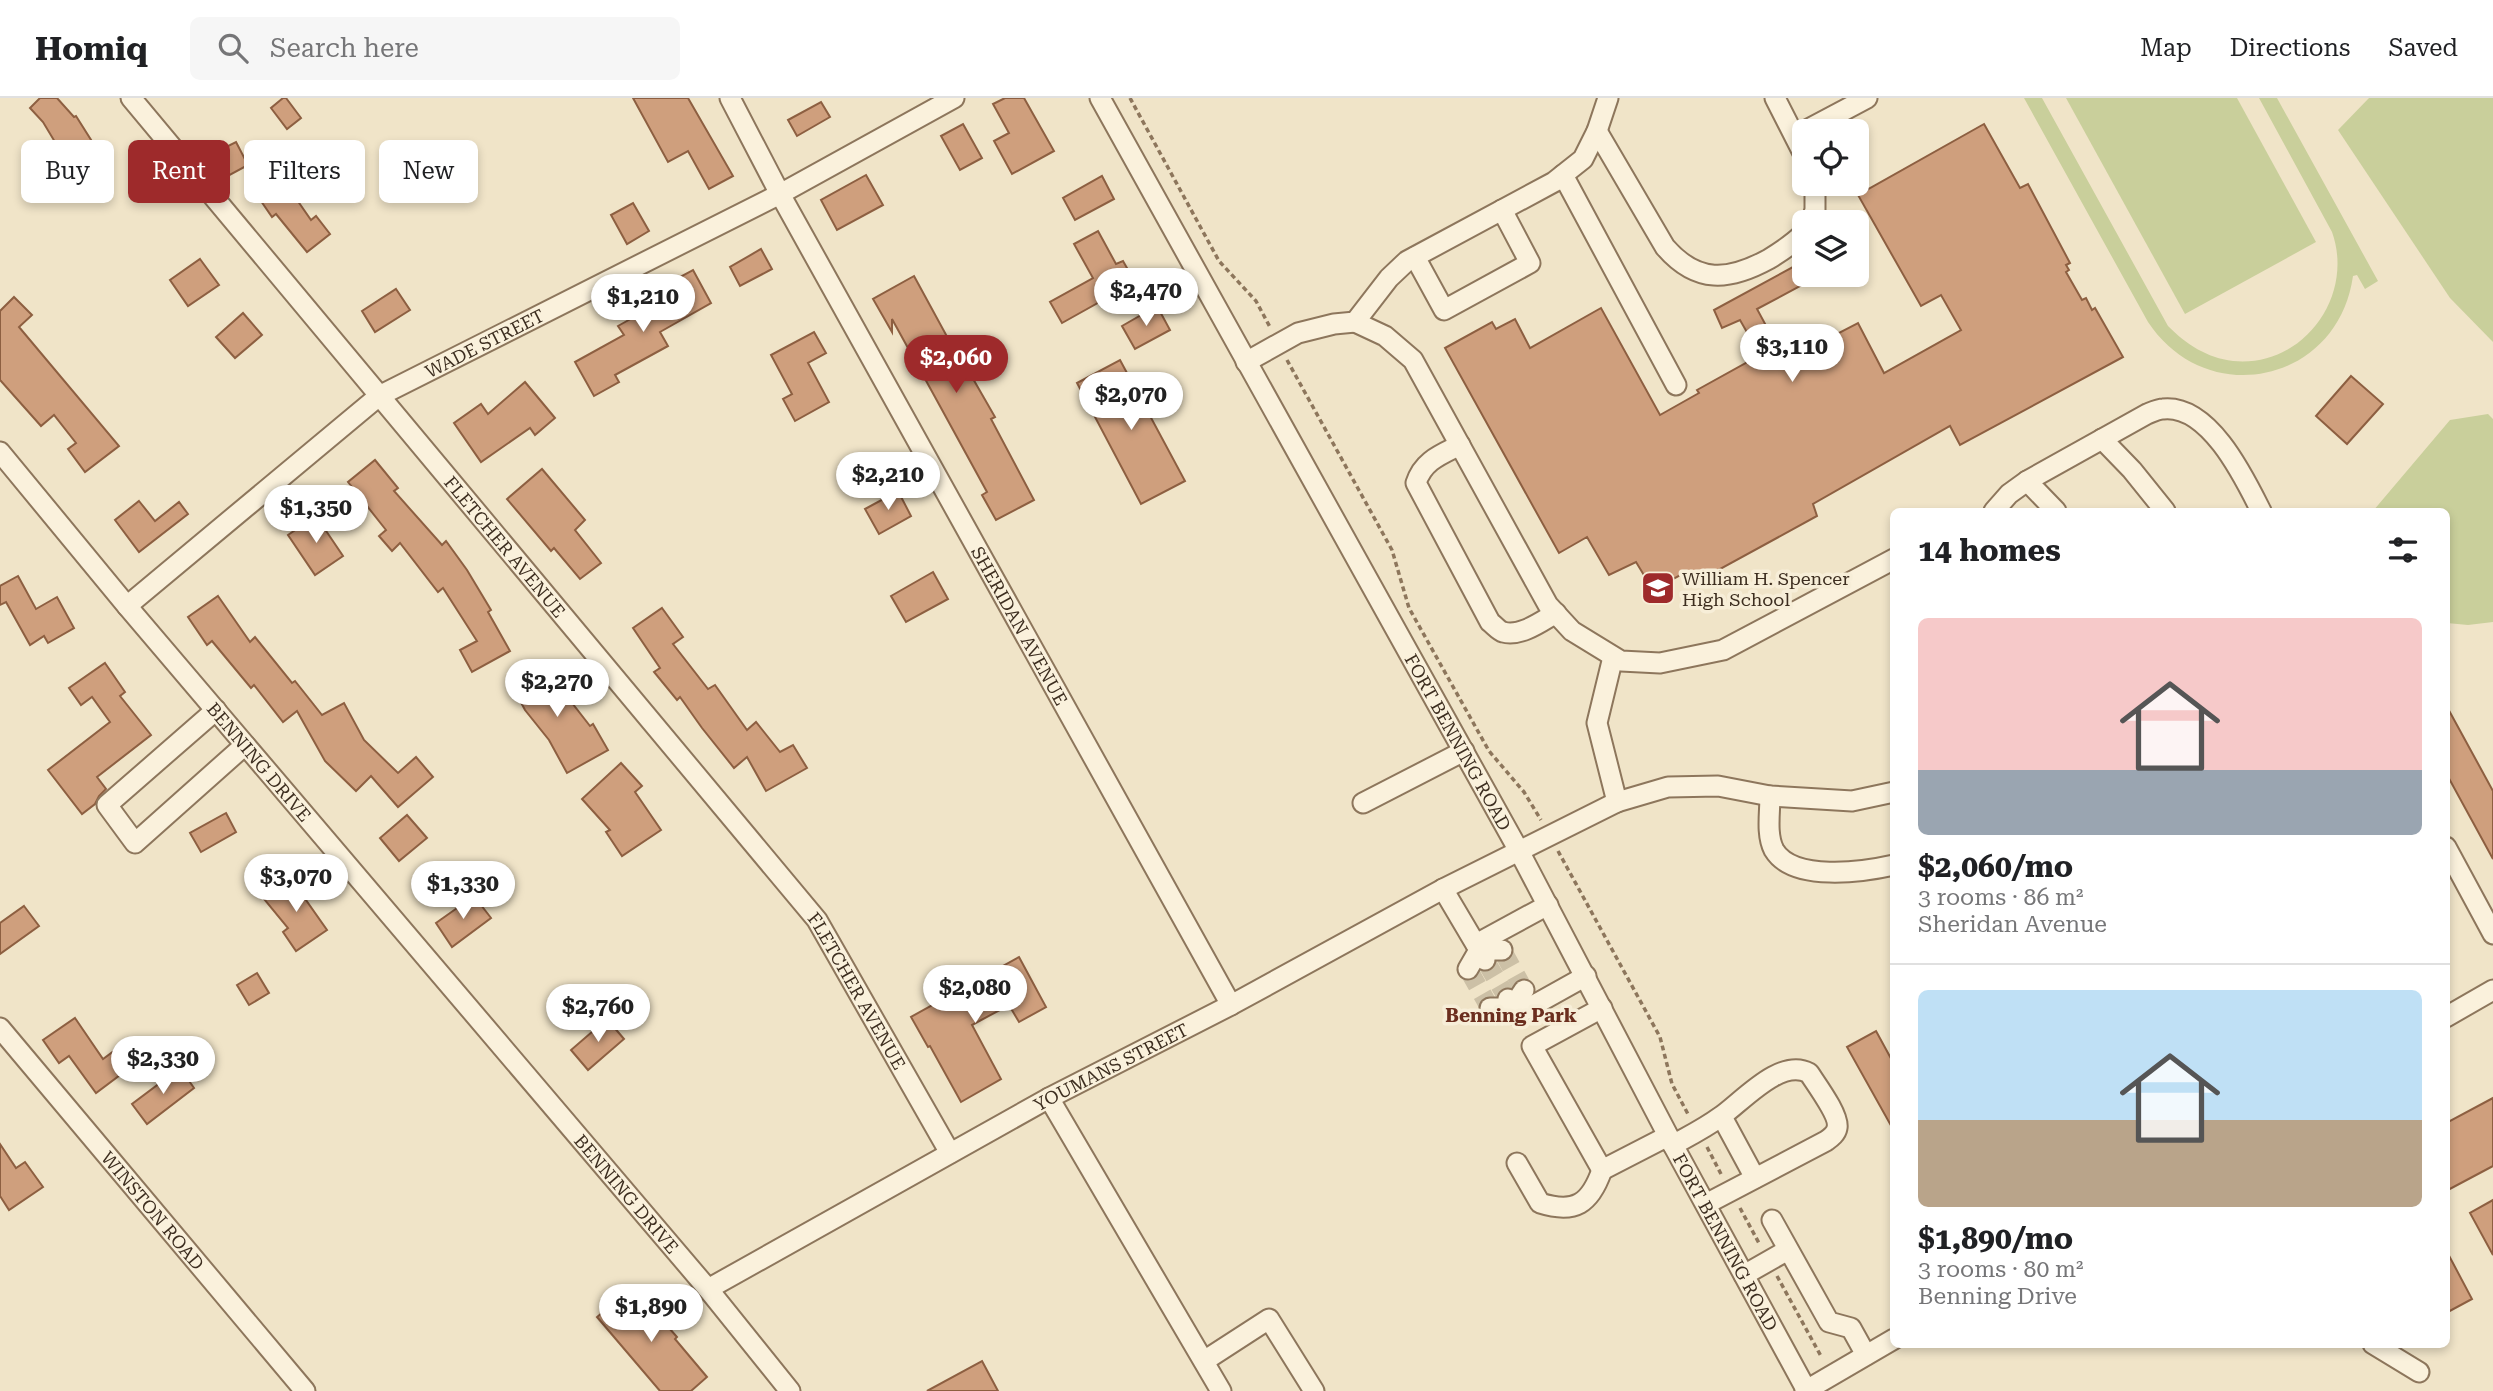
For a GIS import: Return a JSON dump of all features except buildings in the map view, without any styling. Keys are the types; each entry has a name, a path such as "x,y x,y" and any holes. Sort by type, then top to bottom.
{"street":[{"name":"FLETCHER AVENUE","path":"131,98 817,920 950,1153"},
{"name":"SHERIDAN AVENUE","path":"730,98 780,194 1231,1005"},
{"name":"WADE STREET","path":"127,606 379,396 780,194 954,98"},
{"name":"FORT BENNING ROAD","path":"1100,98 1519,851 1670,1141 1807,1391"},
{"path":"1355,322 1389,278 1407,261 1554,182 1583,159 1597,131 1608,98"},
{"path":"1774,98 1792,121"},
{"path":"1827,119 1867,98"},
{"path":"1597,131 1665,247 1678,262 1696,272 1732,275 1749,270 1792,246"},
{"path":"1563,175 1676,385"},
{"path":"1415,257 1444,310 1531,263 1502,210"},
{"path":"1246,362 1298,333 1334,324 1355,322 1385,335 1413,360 1548,605 1572,631 1621,661 1660,663 1723,650 1890,561"},
{"path":"1997,508 2009,494 2027,481 2147,414 2163,409 2179,411 2196,418 2210,430 2231,458 2259,508"},
{"path":"2102,439 2163,508"},
{"path":"1460,445 1425,464 1416,483 1490,622 1502,632 1515,633 1556,613"},
{"name":"BENNING DRIVE","path":"0,452 127,606 708,1289 790,1391"},
{"path":"2027,481 2053,508"},
{"path":"1613,657 1597,723 1617,802"},
{"path":"216,710 107,805 135,843 245,744"},
{"path":"1363,803 1464,751"},
{"name":"YOUMANS STREET","path":"708,1289 1049,1098 1231,1005 1443,889 1617,802 1668,787 1718,786 1770,796 1852,801 1890,793"},
{"path":"1770,796 1770,838 1774,850 1784,862 1801,870 1830,872 1890,867"},
{"path":"2450,854 2493,933"},
{"path":"1443,889 1482,954 1548,905"},
{"path":"1508,1001 1516,1015 1586,976"},
{"path":"2450,1015 2493,990"},
{"path":"1602,1008 1532,1046 1602,1170"},
{"name":"WINSTON ROAD","path":"0,1028 305,1391"},
{"path":"1517,1163 1540,1203 1563,1208 1574,1207 1584,1202 1595,1190 1602,1170 1698,1131 1721,1117 1758,1086 1788,1070 1797,1069 1808,1073 1836,1119 1837,1128 1832,1137 1706,1204"},
{"path":"1049,1098 1222,1391"},
{"path":"1721,1117 1755,1178"},
{"path":"1772,1220 1829,1322 1851,1328 1866,1355"},
{"path":"1744,1275 1788,1250"},
{"path":"1204,1361 1269,1319 1314,1391"},
{"path":"1807,1391 1890,1341"},
{"path":"2379,1348 2418,1372"}],"path":[{"path":"1130,98 1219,261 1256,301 1392,550 1409,608 1489,751 1524,792 1550,835 1660,1037 1672,1084 1831,1376"}],"green space":[{"path":"2024,98 2042,98 2168,326 2198,349 2214,357 2233,361 2258,360 2281,353 2301,340 2317,323 2329,303 2336,280 2337,256 2332,232 2259,98 2277,98 2378,281 2365,289 2357,275 2353,276 2342,312 2323,341 2297,361 2267,372 2235,375 2203,367 2173,350 2148,322"},
{"path":"2066,98 2237,98 2316,242 2185,314"},
{"path":"2369,98 2493,98 2493,342 2450,298 2338,130"},
{"path":"2488,414 2493,419 2493,622 2468,625 2450,623 2450,508 2376,508 2450,420"}],"tunnel":[{"path":"1502,950 1524,990"},
{"path":"1485,960 1508,999"},
{"path":"1468,969 1490,1008"}],"place":[{"name":"William H. Spencer High School","path":"1658,588"}],"district":[{"name":"Benning Park","path":"1511,1015"}]}
